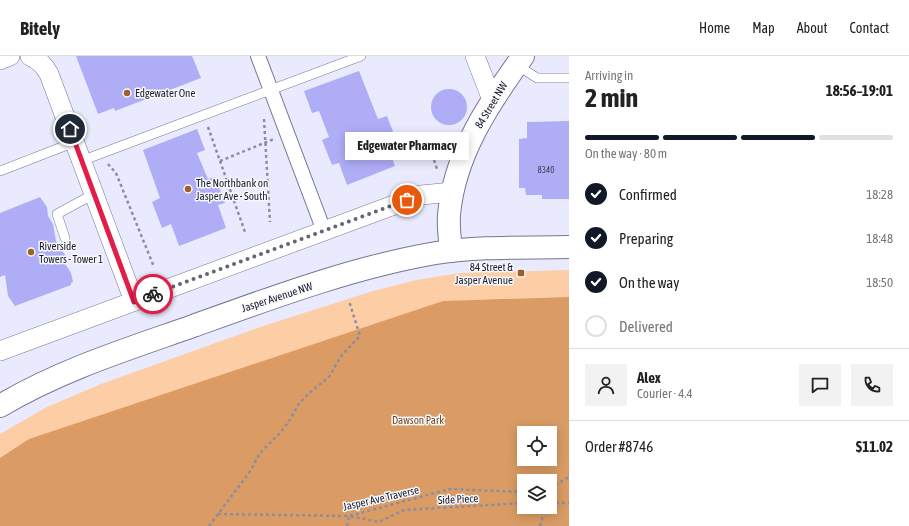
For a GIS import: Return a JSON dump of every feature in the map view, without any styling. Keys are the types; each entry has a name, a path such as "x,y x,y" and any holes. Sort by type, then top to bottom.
{"main road":[{"name":"84 Street NW","path":"451,251 449,215 453,192 468,144 492,100 520,60"},
{"name":"Jasper Avenue NW","path":"0,406 46,382 89,364 243,308 367,269 436,253 474,248 569,247"}],"street":[{"path":"0,60 10,56"},
{"path":"33,56 45,67 49,74 134,302"},
{"path":"258,56 266,91 287,134 324,231"},
{"path":"475,56 492,100"},
{"path":"0,351 421,194 453,192"}],"lane":[{"path":"81,161 361,56"},
{"path":"520,60 537,78 569,78"},
{"path":"0,171 75,142"},
{"path":"65,238 57,214 94,194"}],"path":[{"path":"266,91 265,143 270,222"},
{"path":"203,115 246,232"},
{"path":"220,160 287,134"},
{"path":"434,160 438,172"},
{"path":"105,161 116,173 154,267"},
{"path":"209,526 249,473 260,452 281,432 298,405 308,394 329,377 341,356 360,336 349,301"},
{"path":"557,484 569,477"},
{"name":"Jasper Ave Traverse","path":"218,514 349,516 450,489 517,492"},
{"path":"557,503 569,502"},
{"name":"Side Piece","path":"349,516 379,522 404,510 517,503"},
{"path":"540,526 544,514"},
{"path":"347,526 349,516"}],"shaded area":[{"path":"569,270 569,333 0,501 0,434 47,407 101,384 260,327 373,291 416,280 460,273"}],"green space":[{"name":"Dawson Park","path":"569,297 569,526 0,526 0,458 29,439 443,301"}],"building":[{"name":"Edgewater One","path":"76,56 192,56 201,78 115,111 114,108 98,114"},
{"path":"359,71 378,119 387,116 397,142 388,146 395,166 347,185 339,163 332,165 322,140 329,137 319,111 312,113 304,91"},
{"path":"449,89 462,94 467,107 462,120 449,125 436,120 431,107 436,94"},
{"path":"569,121 569,199 542,199 542,195 526,195 525,188 519,188 519,139 527,138 527,122"},
{"name":"The Northbank on Jasper Ave - South","path":"197,129 205,150 197,153 208,179 215,177 225,203 218,205 226,228 179,246 171,224 162,228 152,202 160,198 143,150"},
{"name":"Riverside Towers - Tower 1","path":"40,197 47,207 48,216 53,224 56,241 65,255 66,265 71,273 73,282 71,285 15,306 8,296 5,275 0,277 0,213"}],"way so far":[{"path":"153,294 407,200"}],"place":[{"name":"Edgewater One","path":"127,93"},
{"name":"The Northbank on Jasper Ave - South","path":"188,189"},
{"name":"Edgewater Pharmacy","path":"407,200"},
{"name":"Riverside Towers - Tower 1","path":"31,252"},
{"name":"84 Street & Jasper Avenue","path":"521,273"}],"route":[{"path":"70,129 134,302 153,294"}]}
